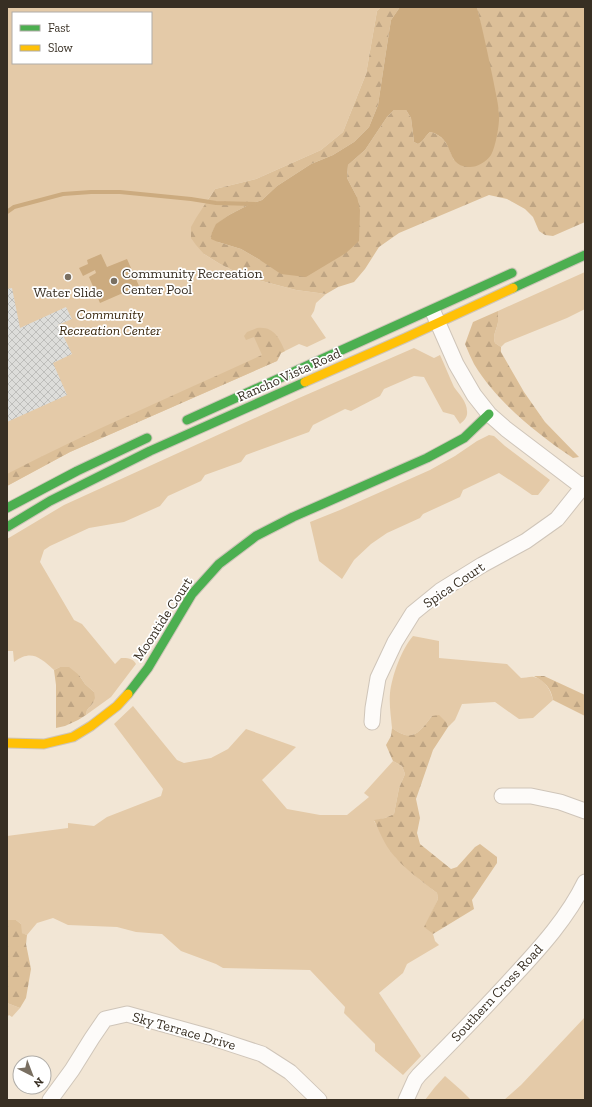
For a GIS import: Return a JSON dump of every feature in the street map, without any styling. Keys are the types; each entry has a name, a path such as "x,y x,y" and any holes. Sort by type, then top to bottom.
{"main road":[{"name":"Rancho Vista Road","path":"7,527 50,501 150,451 292,389 585,255"},
{"name":"Rancho Vista Road","path":"180,423 519,270"},
{"name":"Moontide Court","path":"7,743 44,744 73,737 91,726 117,706 132,690 148,668 192,594 219,564 256,536 293,517 427,458 464,438 490,414"},
{"path":"7,508 43,487 83,467 152,436"}],"street":[{"path":"431,309 456,364 474,395 490,414 506,429 584,487"},
{"name":"Spica Court","path":"372,722 378,678 395,642 413,613 440,591 482,565 526,541 557,519 584,487"},
{"path":"502,796 531,796 560,802 585,811"},
{"name":"Southern Cross Road","path":"406,1100 415,1080 419,1075 463,1031 547,941 579,894 585,882"},
{"name":"Sky Terrace Drive","path":"50,1100 72,1070 105,1019 127,1014 210,1037 262,1054 290,1072 319,1100"}],"green space":[{"name":"Community Recreation Center","path":"7,7 381,7 377,11 366,74 343,132 321,150 256,179 215,189 207,201 204,254 246,277 296,290 326,294 316,303 311,316 326,338 307,347 299,344 281,353 277,361 70,452 7,486"},
{"path":"381,7 400,7 391,20 378,105 369,127 354,142 333,155 311,164 277,186 262,200 250,204 229,215 217,224 212,232 218,242 241,249 260,260 357,197 347,178 348,165 365,150 387,117 394,110 406,110 411,118 414,142 418,144 420,143 430,132 440,136 448,146 454,160 499,113 477,7 585,7 585,222 553,236 545,235 539,231 533,217 525,209 507,199 489,195 399,233 379,247 365,269 354,282 338,287 326,294 296,290 246,277 204,254 191,238 191,227 215,189 256,179 321,150 343,132 366,74 377,11"},
{"path":"585,272 585,309 567,318 505,343 501,347 495,343 494,335 498,322 498,311"},
{"path":"498,311 498,322 494,335 495,343 501,347 501,352 524,392 545,422 579,457 573,458 518,416 483,378 474,364 465,344 473,322"},
{"path":"257,328 268,329 278,337 285,351 281,353 277,361 70,452 7,486 7,474 38,458 262,355 254,337 246,340 244,336 247,332"},
{"path":"414,348 434,358 440,355 454,387 466,404 466,417 460,424 454,415 443,412 424,377 414,376 384,389 380,396 351,411 345,409 313,425 309,432 246,455 241,462 205,475 201,481 168,496 160,506 124,522 89,528 50,546 44,550 40,562 74,620 82,624 115,664 121,658 128,658 132,659 136,664 111,697 86,715 87,710 93,703 94,692 85,684 79,675 60,667 54,670 40,658 30,655 20,658 14,662 13,651 7,651 7,539 64,505 299,398"},
{"path":"489,435 494,436 550,480 538,495 532,495 499,473 463,490 460,497 387,533 371,544 354,560 342,579 319,561 310,522 430,470"},
{"path":"413,636 439,641 439,658 507,664 521,678 538,678 549,689 553,700 533,718 519,719 495,702 462,704 455,720 448,727 447,723 432,716 415,734 405,735 392,728 390,693 398,663"},
{"path":"60,667 69,667 79,675 85,684 94,692 95,698 87,710 86,715 65,726 56,728 56,685 54,670"},
{"path":"534,676 544,676 585,695 585,716 553,700 551,692 547,686"},
{"path":"133,706 177,760 184,763 211,758 228,749 246,729 296,747 262,780 287,809 320,815 347,815 369,797 364,793 393,761 402,766 405,774 399,788 394,814 374,821 396,858 437,893 438,899 425,927 433,934 435,941 439,945 407,964 403,973 379,993 421,1056 403,1075 375,1051 375,1044 344,1013 345,1007 310,970 223,968 181,951 162,934 136,932 117,927 68,925 53,918 37,923 27,935 21,933 21,924 16,920 7,920 7,836 68,828 68,823 94,826 107,817 161,796 163,789 114,724"},
{"path":"439,715 447,723 448,727 433,750 416,799 420,818 417,833 420,844 451,869 457,867 475,847 480,844 497,857 497,863 472,900 474,909 433,934 424,927 438,899 437,893 408,870 395,857 385,843 374,820 385,818 394,814 399,788 405,774 402,766 393,761 386,745 391,736 392,728 405,735 415,734 432,716"},
{"path":"7,920 16,920 21,924 22,933 27,935 26,944 31,969 26,998 20,1008 7,1003"},
{"path":"7,1003 20,1008 12,1017 9,1015 7,1017"},
{"path":"585,1017 585,1100 504,1100 521,1085"},
{"path":"445,1076 462,1091 471,1100 425,1100"}],"shaded area":[{"path":"400,7 477,7 499,113 497,134 489,158 477,165 468,167 456,162 444,140 438,135 430,132 420,143 418,144 414,142 411,118 406,110 394,110 387,117 365,150 348,165 347,178 357,197 360,210 359,241 346,253 306,277 281,274 241,249 211,239 212,232 216,224 250,204 262,200 277,186 311,164 333,155 354,142 369,127 378,105 391,20"},
{"name":"Community Recreation Center Pool","path":"101,254 107,267 127,259 139,286 100,303 89,277 96,273 95,270 83,276 79,268 88,264 87,260"}],"building":[{"path":"12,288 20,328 66,307 72,319 58,325 72,354 53,363 67,395 7,422 7,289"}],"waterway":[{"path":"7,212 14,207 63,194 91,192 120,192 216,203 255,204"}],"traffic: fast":[{"path":"513,288 585,255"},
{"path":"187,420 512,273"},
{"path":"7,527 50,501 150,451 305,382"},
{"path":"128,694 148,668 192,594 219,564 256,536 293,517 427,458 464,438 489,414"},
{"path":"7,508 77,471 147,438"}],"traffic: slow":[{"path":"305,382 513,288"},
{"path":"7,743 44,744 73,737 91,726 117,706 128,694"}],"place":[{"name":"Water Slide","path":"68,277"},
{"name":"Community Recreation Center Pool","path":"114,281"}]}
